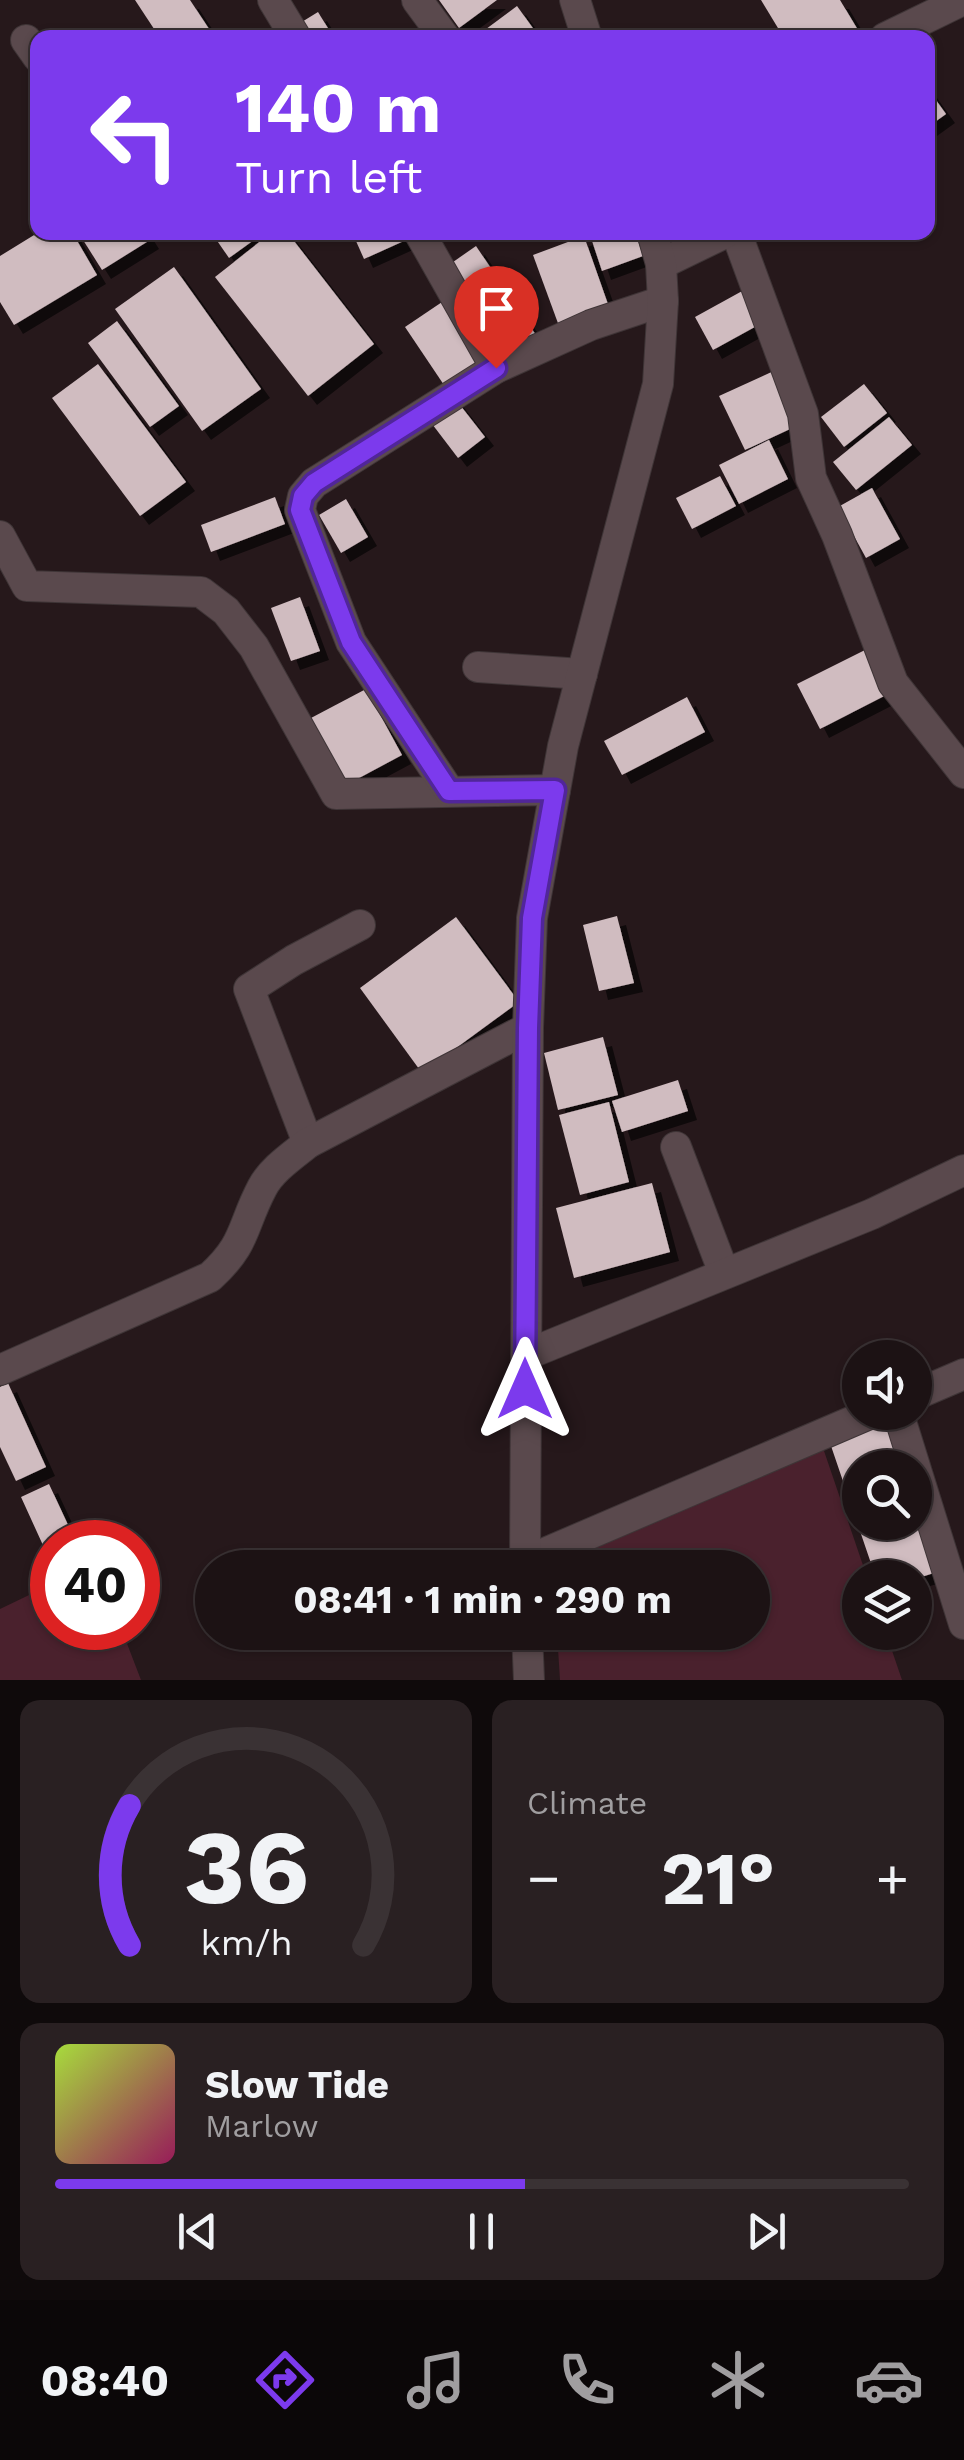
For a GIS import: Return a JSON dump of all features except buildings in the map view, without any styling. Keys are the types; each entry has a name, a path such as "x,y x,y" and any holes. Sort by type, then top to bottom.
{"street":[{"path":"273,0 291,30"},
{"path":"417,0 439,30"},
{"path":"575,0 584,30"},
{"path":"901,30 962,0"},
{"path":"424,240 496,368"},
{"path":"524,1550 532,918 555,790 582,674 658,384 663,301 662,264 654,240"},
{"path":"662,264 711,240"},
{"path":"739,240 803,414 811,478 893,683 964,773"},
{"path":"449,791 351,642 300,510 303,496 314,483 496,368 591,324 663,301"},
{"path":"0,536 28,586 201,592 226,611 254,648 336,794 555,790"},
{"path":"478,667 582,674"},
{"path":"308,1143 249,989 360,925"},
{"path":"0,1370 210,1276 232,1256 263,1186 308,1143 528,1028"},
{"path":"676,1147 724,1274"},
{"path":"526,1354 872,1214 964,1170"},
{"path":"932,1388 964,1374"},
{"path":"558,1550 842,1426"},
{"path":"904,1430 964,1624"},
{"path":"528,1650 529,1680"}],"shaded area":[{"path":"823,1448 842,1504 842,1540 854,1540 861,1560 842,1560 842,1650 892,1650 902,1680 560,1680 558,1650 770,1650 770,1550 578,1550"},
{"path":"30,1595 30,1650 129,1650 141,1680 0,1680 0,1609"}],"route":[{"path":"496,368 314,483 303,496 300,510 351,642 449,791 555,790 532,918 525,1389"}]}
